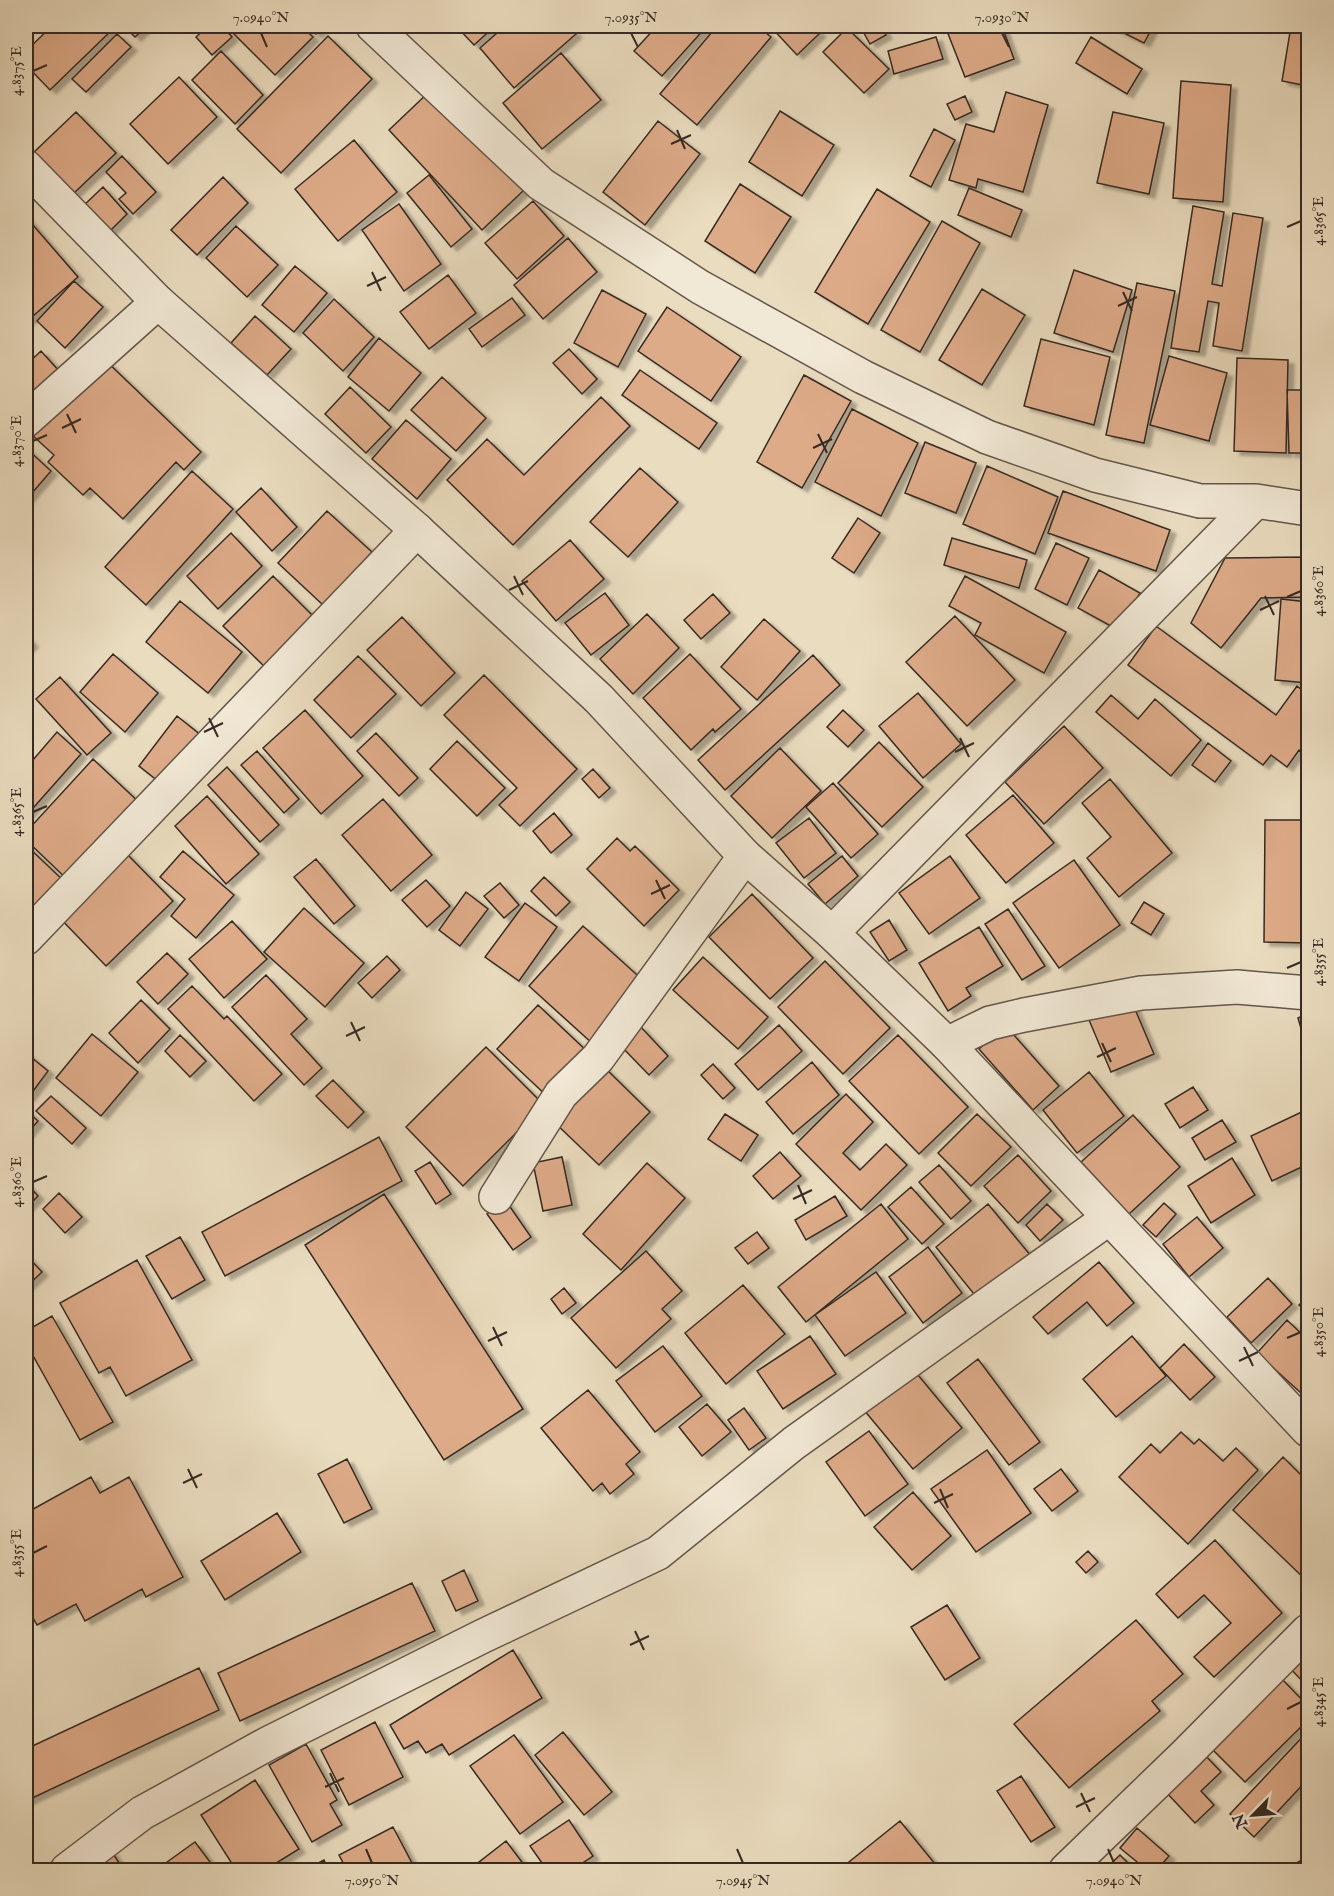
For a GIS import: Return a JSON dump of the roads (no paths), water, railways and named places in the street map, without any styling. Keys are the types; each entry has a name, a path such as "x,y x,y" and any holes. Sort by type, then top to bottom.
{"street":[{"path":"376,27 541,184 700,287 863,377 987,437 1095,475 1200,501 1256,501 1308,509"},
{"path":"26,167 158,302 417,530 599,699 745,856 832,933 947,1044 1308,1430"},
{"path":"26,420 158,302"},
{"path":"832,933 1256,501"},
{"path":"26,938 417,530"},
{"path":"496,1197 561,1094 598,1058 745,856"},
{"path":"947,1044 990,1023 1141,993 1237,987 1308,993"},
{"path":"67,1870 142,1813 269,1743 658,1553 794,1443 1109,1218"},
{"path":"1066,1870 1308,1631"}]}
